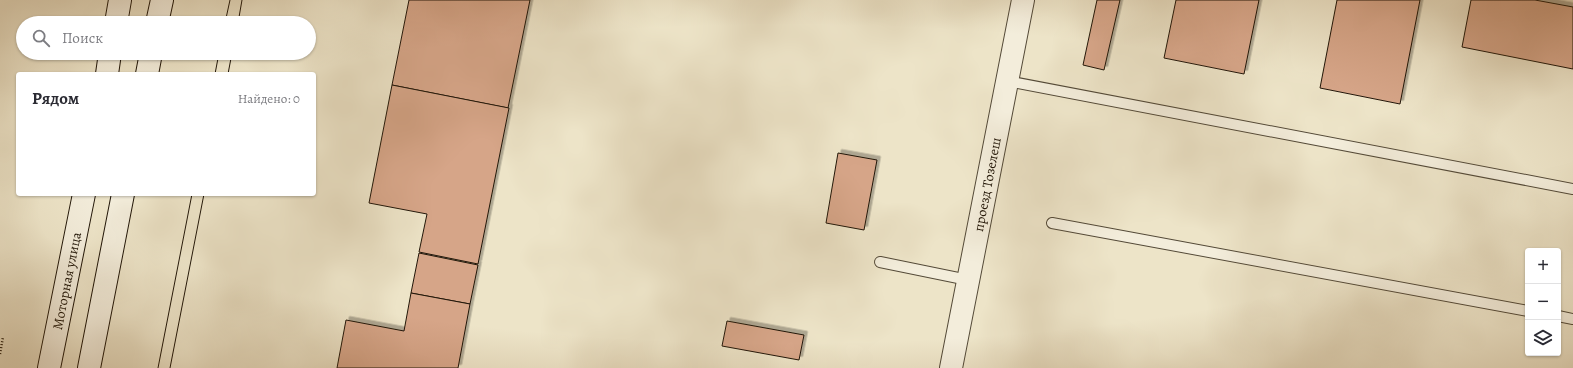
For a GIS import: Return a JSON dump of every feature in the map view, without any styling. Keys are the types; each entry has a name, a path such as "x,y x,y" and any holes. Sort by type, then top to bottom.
{"main road":[{"path":"117,16 120,0"},
{"path":"159,16 162,0"},
{"name":"проезд Тозелеш","path":"951,368 1023,0"},
{"path":"107,72 109,60"},
{"path":"147,72 150,60"},
{"name":"Моторная улица","path":"49,368 84,196"},
{"path":"89,368 123,196"}],"lane":[{"path":"1007,81 1573,189"},
{"path":"1052,223 1525,310"},
{"path":"880,262 968,280"},
{"path":"1561,317 1573,319"}],"path":[{"path":"0,354 3,337"}],"building":[{"path":"409,0 530,0 508,108 392,85"},
{"path":"1097,0 1120,0 1104,70 1083,65"},
{"path":"1176,0 1259,0 1244,74 1164,58"},
{"path":"1337,0 1420,0 1400,104 1320,88"},
{"path":"1471,0 1535,0 1573,7 1573,69 1462,47"},
{"path":"392,85 509,108 478,264 419,252 427,214 369,203"},
{"path":"838,153 877,160 864,230 826,223"},
{"path":"419,253 478,265 470,304 411,293"},
{"path":"411,293 470,304 458,368 337,368 346,320 404,331"},
{"path":"727,321 804,335 799,360 722,346"}],"tram line":[{"path":"227,16 230,0"},
{"path":"239,16 242,0"},
{"path":"215,72 218,60"},
{"path":"228,72 231,60"},
{"path":"158,368 192,196"},
{"path":"170,368 204,196"}]}
